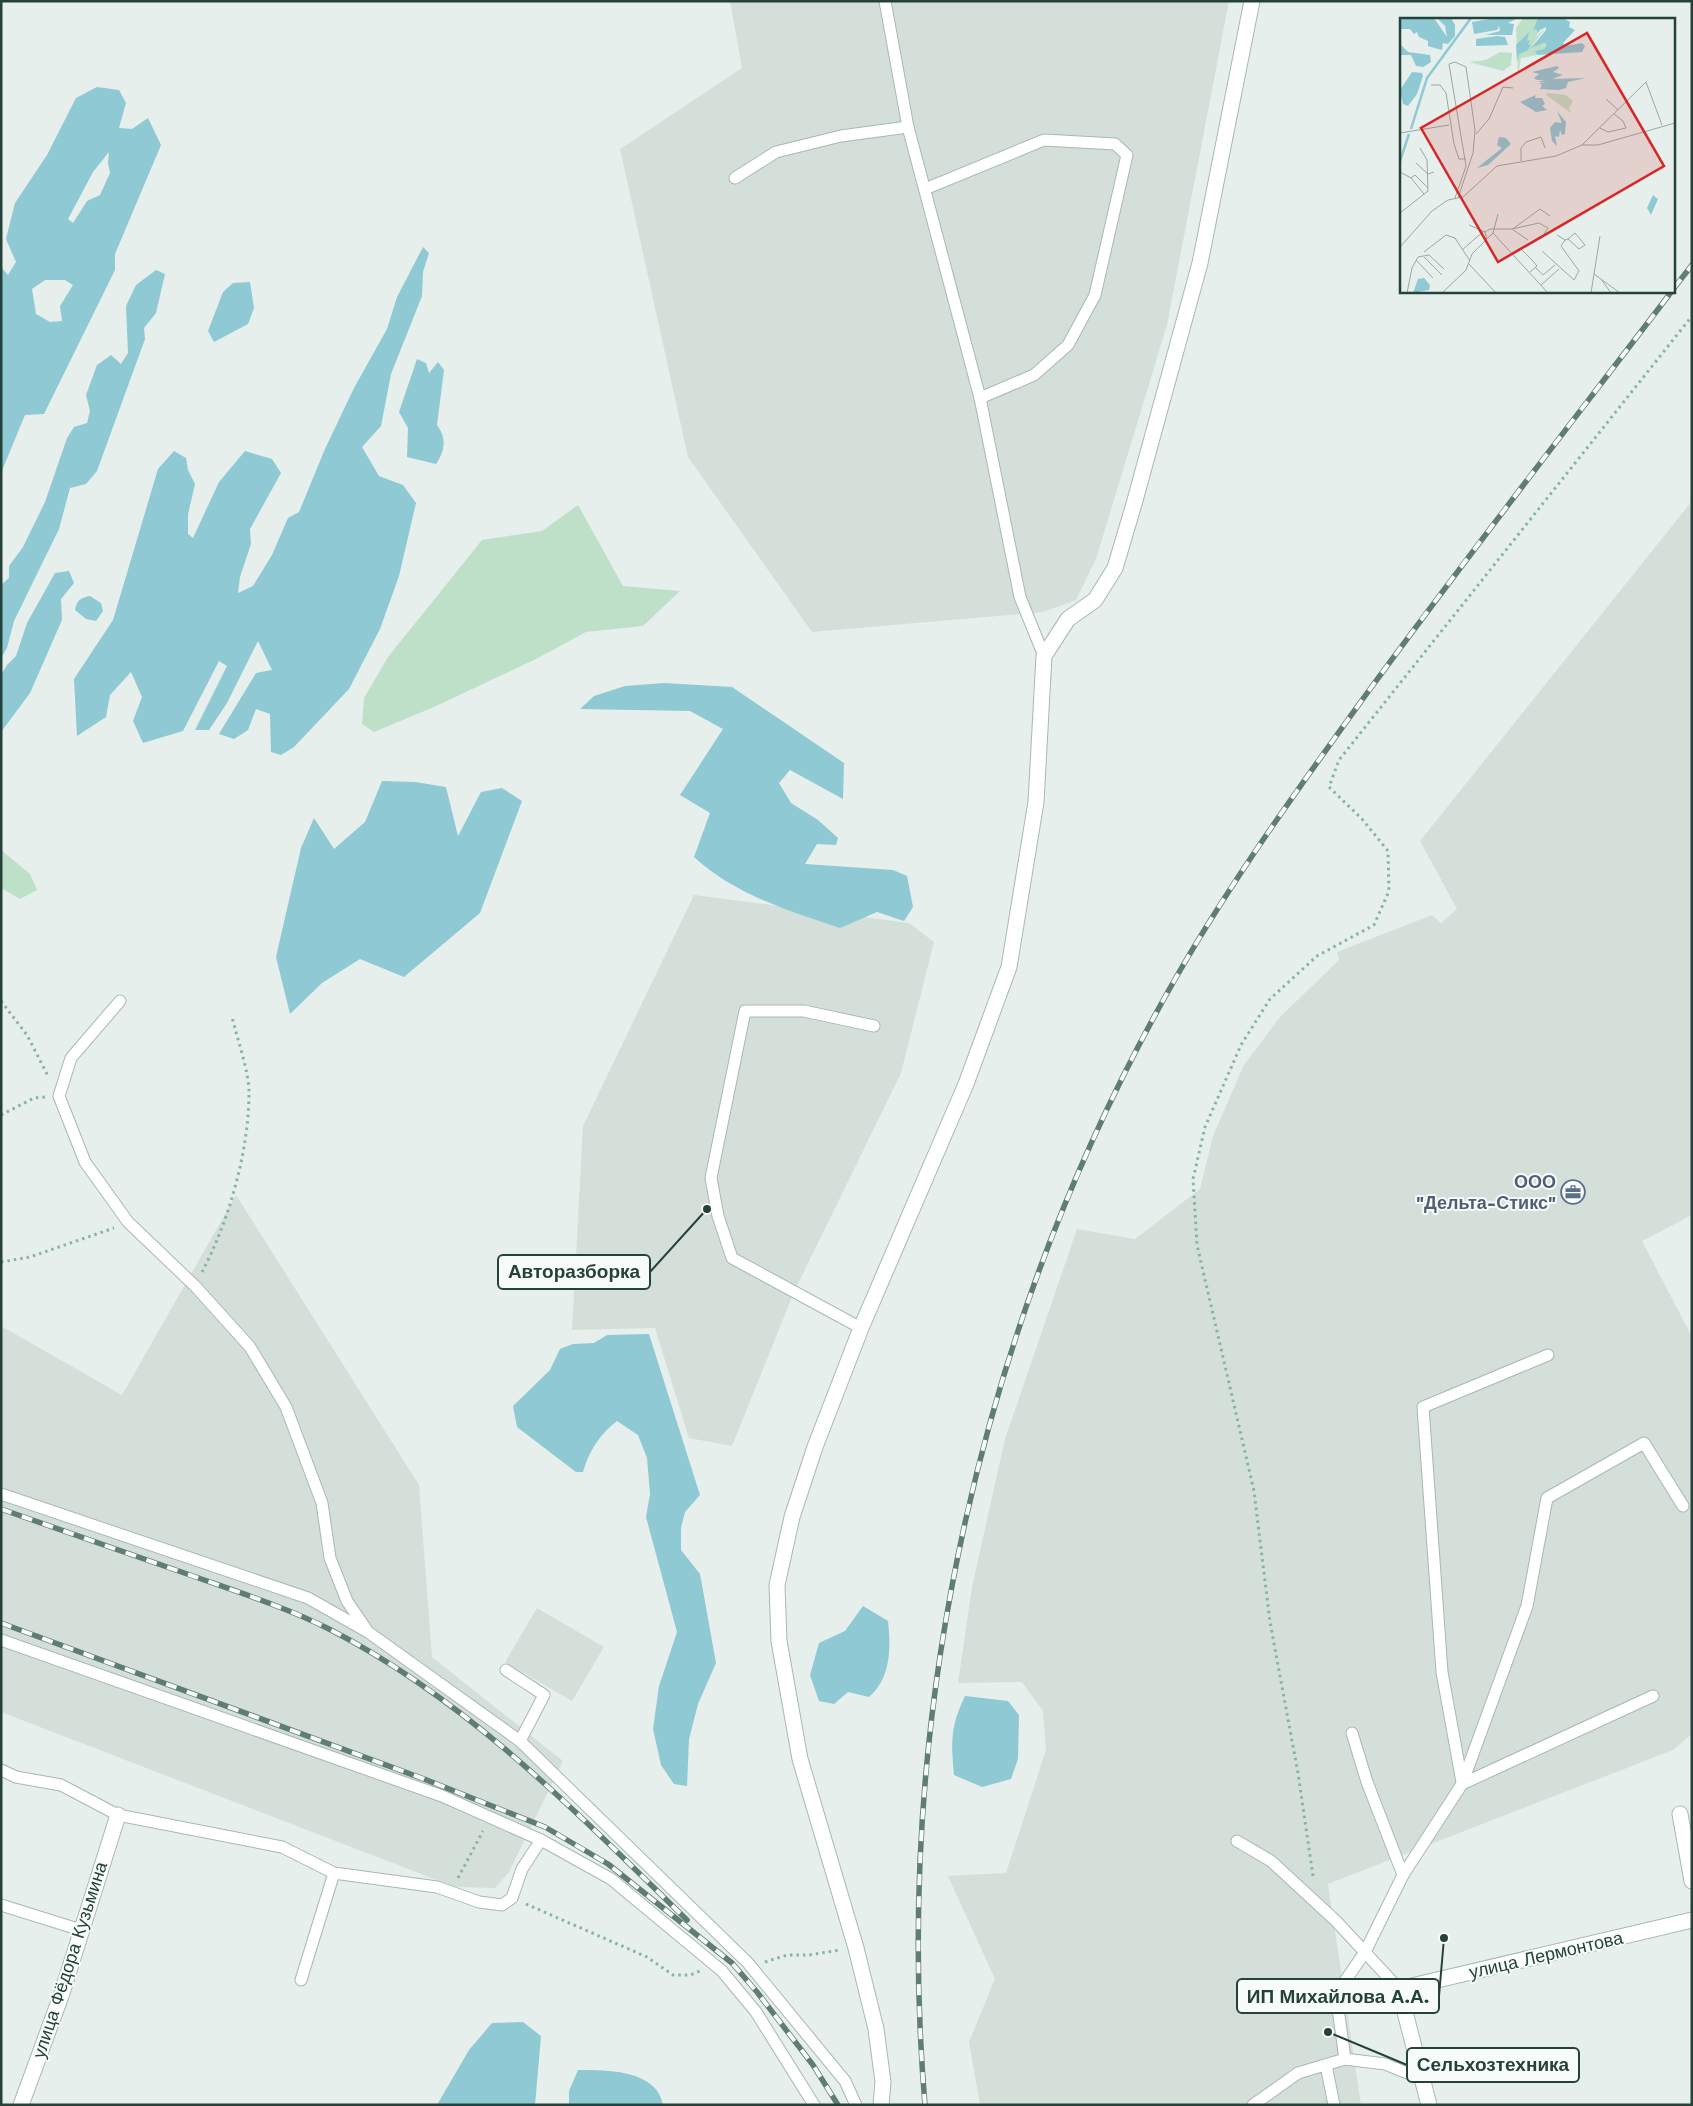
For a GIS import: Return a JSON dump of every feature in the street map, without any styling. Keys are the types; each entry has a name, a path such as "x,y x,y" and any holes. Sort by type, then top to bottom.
{"street":[{"path":"881,2105 883,2082 876,2029 856,1948 800,1759 779,1641 776,1585 792,1517 814,1447 861,1328 966,1084 1009,967 1036,802 1044,656 1068,619 1095,600 1115,568 1200,263 1252,1"},
{"path":"1686,1812 1692,1881"},
{"name":"улица Фёдора Кузьмина","path":"21,2105 61,1996 118,1815"},
{"name":"улица Лермонтова","path":"1400,1990 1692,1920"},
{"path":"1400,1990 1429,2105"}],"lane":[{"path":"885,1 908,127 980,398 1020,597 1044,656"},
{"path":"735,178 776,152 841,136 908,127"},
{"path":"926,189 1044,140 1115,144 1127,155 1095,295 1068,345 1034,374 980,398"},
{"path":"120,1001 71,1058 59,1096 85,1162 128,1222 195,1286 250,1347 286,1407 322,1503 330,1558 347,1601 368,1632"},
{"path":"861,1328 732,1258 718,1216 711,1178 745,1011 804,1011 874,1026"},
{"path":"1462,1784 1442,1672 1423,1407 1548,1355"},
{"path":"1345,2059 1336,1994 1365,1952 1403,1874 1462,1784 1527,1606 1547,1498 1644,1443 1683,1506"},
{"path":"1,1494 308,1598 368,1632 520,1741 748,1963 846,2081 856,2105"},
{"path":"1,1640 442,1796 541,1840 610,1879 722,1970 756,2012 814,2105"},
{"path":"506,1670 544,1695 520,1741"},
{"path":"1462,1784 1653,1696"},
{"path":"1352,1733 1367,1782 1403,1874"},
{"path":"1,1770 16,1777 61,1785 118,1815 282,1847 334,1873 436,1887 479,1902 502,1905 512,1898 522,1870 541,1840"},
{"path":"1237,1841 1271,1861 1336,1921 1400,1990"},
{"path":"301,1980 334,1873"},
{"path":"1,1905 81,1930"},
{"path":"1253,2105 1298,2072 1345,2059 1384,2064 1422,2079"},
{"path":"1326,2064 1334,2105"}],"path":[{"path":"1315,1881 1311,1873 1298,1773 1270,1622 1254,1491 1197,1245 1193,1179 1205,1127 1242,1045 1270,999 1317,956 1374,925 1388,891 1388,851 1362,819 1329,787 1339,760 1692,316"},
{"path":"1,1001 27,1035 59,1096 34,1098 1,1115"},
{"path":"195,1286 217,1244 242,1159 249,1090 232,1017"},
{"path":"1,1262 30,1257 128,1222"},
{"path":"450,1892 491,1818"}],"shaded area":[{"path":"730,1 1229,1 1167,325 1096,559 1076,600 1043,612 812,632 688,457 620,149 742,68"},
{"path":"1692,501 1692,1215 1642,1241 1692,1337 1692,1734 1673,1750 1328,1884 1361,2105 980,2105 969,2042 995,1979 948,1876 1006,1873 1046,1750 1043,1711 1022,1682 958,1683 972,1587 1005,1439 1077,1229 1135,1239 1200,1189 1213,1136 1244,1065 1280,1017 1339,960 1337,952 1432,915 1441,923 1457,909 1420,841"},
{"path":"694,895 909,923 934,942 901,1073 794,1292 732,1446 689,1438 655,1328 572,1330 583,1126"},
{"path":"236,1195 419,1485 432,1657 563,1761 509,1872 495,1888 455,1887 1,1712 1,1326 122,1395"},
{"path":"537,1608 604,1647 572,1701 505,1662"}],"green space":[{"path":"578,505 623,586 680,591 643,626 586,632 538,658 434,707 374,732 362,724 364,698 388,657 482,540 542,531"},
{"path":"1,850 30,874 37,890 20,899 1,888"}],"water":[{"path":"97,87 119,90 126,103 119,128 132,129 148,118 161,145 115,254 115,270 44,414 25,415 1,473 1,267 8,275 16,262 6,239 15,203 47,155 76,98","holes":["109,152 108,163 110,173 100,195 87,201 73,223 68,219 93,172","45,280 65,280 73,285 60,306 62,321 50,322 36,314 32,289"]},
{"path":"423,247 429,253 423,272 422,296 391,374 381,426 362,447 379,476 403,485 416,503 399,576 380,629 349,689 294,747 281,755 271,752 270,714 256,709 248,730 234,739 219,734 256,673 272,670 258,641 227,703 209,730 195,730 227,666 219,661 183,731 143,743 133,721 142,697 131,672 110,695 106,717 77,736 74,679 113,620 158,469 174,451 186,458 188,470 195,484 188,514 188,534 193,538 219,482 245,451 272,459 281,473 250,529 251,544 240,577 238,593 253,586 272,555 288,518 299,512 325,449 354,388 387,329 397,297"},
{"path":"156,270 165,274 156,313 144,328 145,339 97,471 86,484 70,488 59,529 14,621 7,648 1,658 1,585 9,578 9,566 23,547 45,502 67,438 74,427 87,423 90,411 86,395 97,365 111,355 121,364 128,353 126,306 136,285"},
{"path":"250,282 254,308 248,324 214,342 208,331 223,292 233,283"},
{"path":"417,359 426,363 429,373 438,362 444,370 437,425 444,444 436,464 407,457 408,428 399,412"},
{"path":"69,571 74,583 61,599 62,620 30,693 1,732 1,675 16,656 27,623 55,573"},
{"path":"90,596 101,603 103,611 96,621 86,619 75,610 80,600"},
{"path":"664,683 732,687 844,763 843,799 790,770 779,783 791,803 818,820 838,838 836,845 817,844 805,864 893,870 907,876 913,907 904,921 877,912 840,928 782,908 744,891 710,870 694,857 710,813 680,795 723,729 690,711 580,709 594,696 625,686"},
{"path":"382,781 415,782 446,787 458,836 481,792 502,788 522,801 480,913 404,977 360,959 322,983 290,1014 276,957 301,848 314,818 334,849 365,822"},
{"path":"649,1334 700,1495 685,1512 681,1528 681,1550 700,1574 716,1663 698,1704 689,1739 687,1786 674,1784 661,1765 653,1729 659,1686 677,1632 646,1517 650,1494 647,1458 638,1435 617,1421 596,1444 588,1457 583,1472 576,1472 517,1427 513,1406 550,1370 560,1349 573,1344 594,1343 607,1335"},
{"path":"863,1606 888,1621 888,1662 882,1681 869,1697 848,1692 834,1704 819,1701 810,1675 819,1643 845,1631"},
{"path":"965,1696 1008,1701 1019,1715 1018,1759 1011,1779 982,1787 954,1775 952,1753 954,1726"},
{"path":"523,2022 541,2036 535,2105 437,2105 469,2050 492,2023"},
{"path":"578,2070 601,2070 628,2074 640,2078 651,2084 659,2093 663,2105 569,2105 569,2091"}],"railway":[{"path":"1676,285 1692,265"},
{"path":"925,2105 918,1958 923,1811 939,1665 966,1520 1003,1378 1051,1239 1110,1104 1178,974 1222,902 1268,832 1365,696 1479,543 1671,292"},
{"path":"1,1509 279,1607 331,1630 382,1659 430,1690 520,1761 687,1920"},
{"path":"1,1623 424,1779 545,1827 608,1864 732,1963 757,1992 813,2065 838,2105"}],"place":[{"name":"ООО \"Дельта-Стикс\"","path":"1573,1192"},
{"name":"Авторазборка","path":"707,1209"},
{"name":"ИП Михайлова А.А.","path":"1444,1938"},
{"name":"Сельхозтехника","path":"1328,2032"}]}
